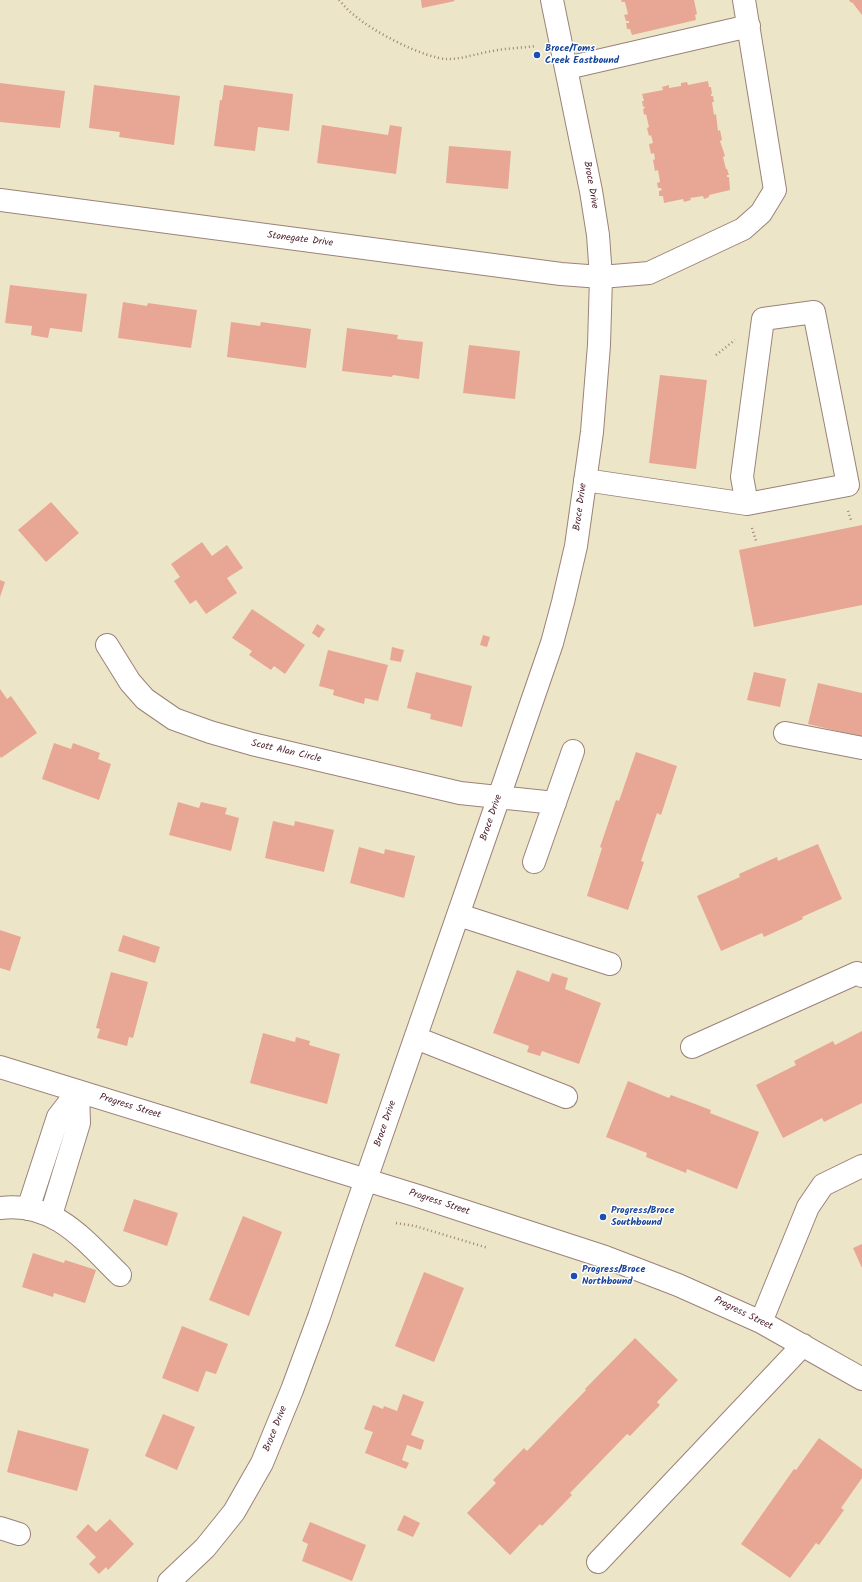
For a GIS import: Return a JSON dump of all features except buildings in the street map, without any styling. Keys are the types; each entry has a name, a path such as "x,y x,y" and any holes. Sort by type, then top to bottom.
{"street":[{"name":"Broce Drive","path":"169,1582 218,1534 244,1496 262,1462 319,1317 552,643 563,602 576,546 596,390 600,278 598,235 567,68 552,0"},
{"name":"Stonegate Drive","path":"0,200 553,273 600,278 649,273 744,229 760,213 775,190 744,0"},
{"path":"567,68 749,26"},
{"path":"585,480 747,504 848,484 814,312 764,319 742,477 747,504"},
{"name":"Scott Alan Circle","path":"107,645 130,682 145,699 174,719 210,732 252,744 460,793 555,803"},
{"path":"785,733 862,748"},
{"path":"534,862 573,751"},
{"path":"459,915 610,964"},
{"path":"692,1047 857,974 862,976"},
{"path":"416,1038 566,1097"},
{"name":"Progress Street","path":"0,1067 605,1257 678,1285 761,1322 862,1379"},
{"path":"28,1209 58,1116 78,1091"},
{"path":"51,1215 79,1123 78,1091"},
{"path":"761,1322 808,1207 823,1185 862,1166"},
{"path":"0,1208 6,1207 42,1211 61,1220 80,1236 120,1275"},
{"path":"598,1562 803,1345"}],"path":[{"path":"339,0 354,16 373,28 410,48 428,55 447,59 468,57 493,51 539,46"},
{"path":"396,1223 415,1226 488,1248"}],"place":[{"name":"Broce/Toms Creek Eastbound","path":"537,55"},
{"name":"Progress/Broce Southbound","path":"603,1217"},
{"name":"Progress/Broce Northbound","path":"574,1276"}]}
